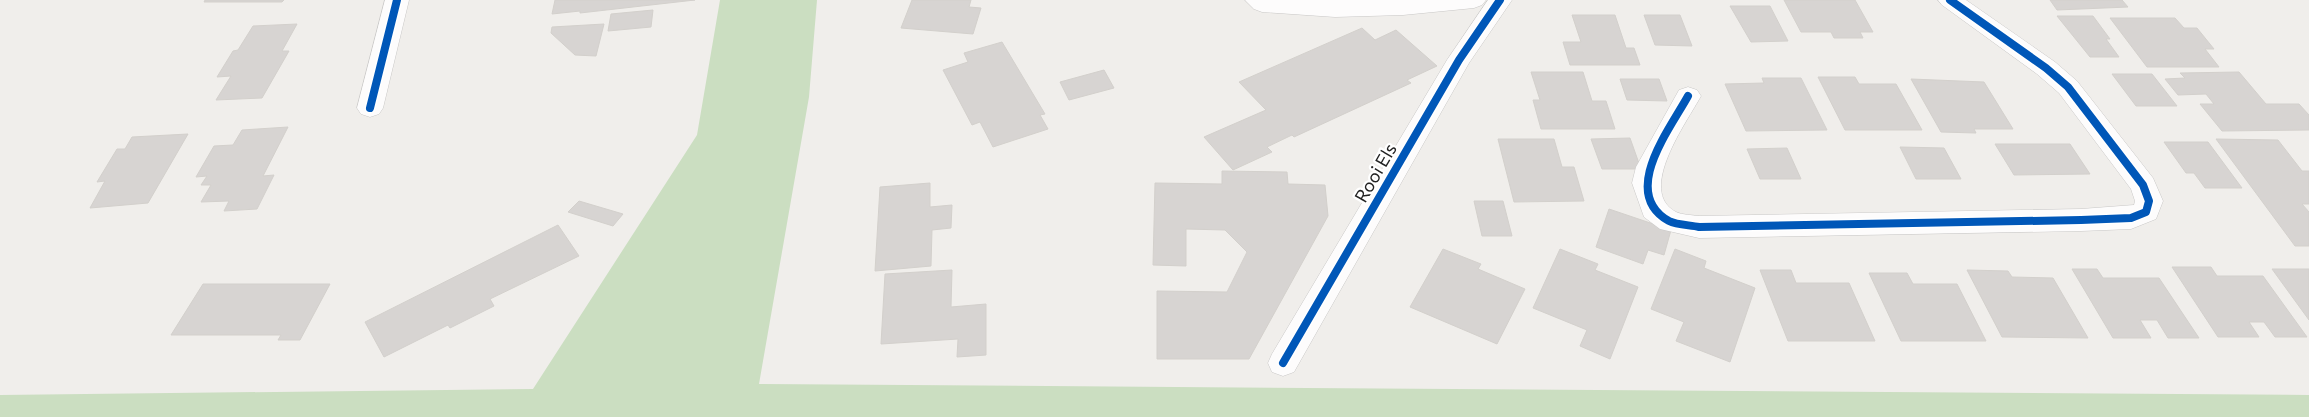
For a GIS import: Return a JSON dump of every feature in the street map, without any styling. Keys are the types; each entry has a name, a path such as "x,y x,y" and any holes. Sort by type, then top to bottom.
{"street":[{"path":"370,108 397,0"},
{"path":"1257,0 1262,4 1335,9 1403,7 1474,0"},
{"name":"Rooi Els","path":"1283,363 1459,60 1500,0"},
{"path":"1688,96 1649,167 1646,183 1654,210 1670,222 1699,227 2071,220 2131,218 2146,212 2148,201 2143,185 2068,87 2046,68 1950,0"}],"green space":[{"path":"720,0 817,0 809,97 759,384 2309,395 2309,417 0,417 0,395 533,389 697,135"}],"building":[{"path":"205,0 284,0 282,2 204,2"},
{"path":"555,0 695,0 580,13 580,11 552,14"},
{"path":"912,0 971,0 969,7 981,8 973,34 901,28"},
{"path":"1784,0 1855,0 1873,32 1860,32 1863,38 1834,38 1831,32 1801,32"},
{"path":"2050,0 2122,0 2128,7 2057,10"},
{"path":"1730,6 1770,6 1788,41 1751,42"},
{"path":"653,10 651,27 608,31 611,14"},
{"path":"1572,15 1615,15 1626,48 1634,48 1640,65 1570,65 1563,42 1581,42"},
{"path":"1644,15 1680,15 1692,46 1655,45"},
{"path":"2057,16 2093,16 2110,39 2106,39 2119,57 2090,57"},
{"path":"2110,18 2175,18 2184,28 2197,28 2214,49 2205,49 2219,67 2147,67"},
{"path":"297,24 282,51 289,51 262,98 216,100 231,76 217,77 233,51 238,50 253,26"},
{"path":"604,24 596,56 575,55 551,33 552,27"},
{"path":"1362,28 1375,40 1396,30 1437,66 1407,80 1411,83 1294,137 1292,135 1267,147 1272,152 1233,170 1204,137 1266,110 1239,82"},
{"path":"1002,42 1045,114 1040,115 1048,129 993,147 980,122 972,125 943,70 968,62 964,53"},
{"path":"1104,70 1114,88 1069,100 1060,82"},
{"path":"1531,72 1583,72 1592,101 1606,101 1615,129 1541,129 1533,100 1540,100"},
{"path":"2239,72 2266,104 2299,104 2309,115 2309,130 2222,131 2200,104 2214,104 2206,94 2178,95 2165,79 2185,78 2180,73"},
{"path":"2112,74 2152,74 2177,106 2136,106"},
{"path":"1818,77 1855,77 1859,84 1896,84 1922,130 1845,130"},
{"path":"1762,78 1801,78 1827,130 1746,131 1725,84 1764,83"},
{"path":"1620,79 1659,79 1667,101 1627,100"},
{"path":"1911,79 1984,82 2013,129 1974,129 1976,133 1941,132"},
{"path":"288,127 263,176 274,175 257,209 224,211 229,201 201,202 211,185 201,185 207,176 196,177 214,146 233,145 242,130"},
{"path":"188,134 148,203 90,208 105,181 97,182 117,149 125,149 132,137"},
{"path":"1630,138 1641,169 1602,169 1591,139"},
{"path":"1498,139 1554,139 1562,167 1574,167 1584,201 1514,202"},
{"path":"2216,139 2278,140 2302,171 2309,171 2309,204 2302,204 2309,212 2309,246 2295,246"},
{"path":"2164,142 2208,142 2242,188 2205,188 2194,173 2186,173"},
{"path":"1995,144 2070,144 2090,174 2014,175"},
{"path":"1900,147 1944,148 1961,179 1916,179"},
{"path":"1787,148 1801,179 1760,179 1747,149"},
{"path":"1222,171 1287,172 1288,184 1325,185 1328,216 1249,359 1157,359 1157,291 1227,292 1247,252 1225,230 1186,229 1186,266 1153,265 1155,183 1222,184"},
{"path":"930,183 930,207 952,205 951,228 932,230 931,266 875,271 880,187"},
{"path":"579,201 623,214 613,226 568,212"},
{"path":"1474,201 1503,201 1512,236 1482,236"},
{"path":"1609,209 1671,230 1664,255 1648,250 1643,264 1596,247"},
{"path":"558,225 579,256 490,299 494,306 450,328 448,325 384,357 365,322"},
{"path":"1443,249 1481,264 1478,269 1525,289 1497,344 1410,307"},
{"path":"1560,249 1598,264 1595,270 1638,287 1610,359 1580,346 1587,330 1533,308"},
{"path":"1675,249 1706,261 1704,268 1755,288 1730,362 1676,341 1684,322 1651,309"},
{"path":"2172,267 2211,267 2217,276 2263,276 2307,337 2275,337 2264,322 2249,322 2259,337 2218,337"},
{"path":"2072,269 2097,269 2103,278 2159,278 2199,338 2168,338 2157,320 2140,320 2151,338 2113,338"},
{"path":"2272,269 2309,269 2309,320"},
{"path":"952,270 951,307 986,304 986,355 957,357 958,339 881,344 885,274"},
{"path":"1760,270 1791,270 1796,283 1849,283 1875,341 1788,341"},
{"path":"1967,270 2008,271 2012,277 2053,278 2088,338 2002,337"},
{"path":"1869,273 1907,273 1913,284 1957,284 1986,341 1901,341"},
{"path":"203,284 330,284 300,340 278,340 281,335 171,335"}],"cycle path":[{"path":"370,108 397,0"},
{"path":"1283,363 1459,60 1500,0"},
{"path":"1688,96 1649,167 1646,183 1654,210 1670,222 1699,227 2081,220 2131,218 2146,212 2149,201 2143,185 2068,87 2046,68 1950,0"}]}
